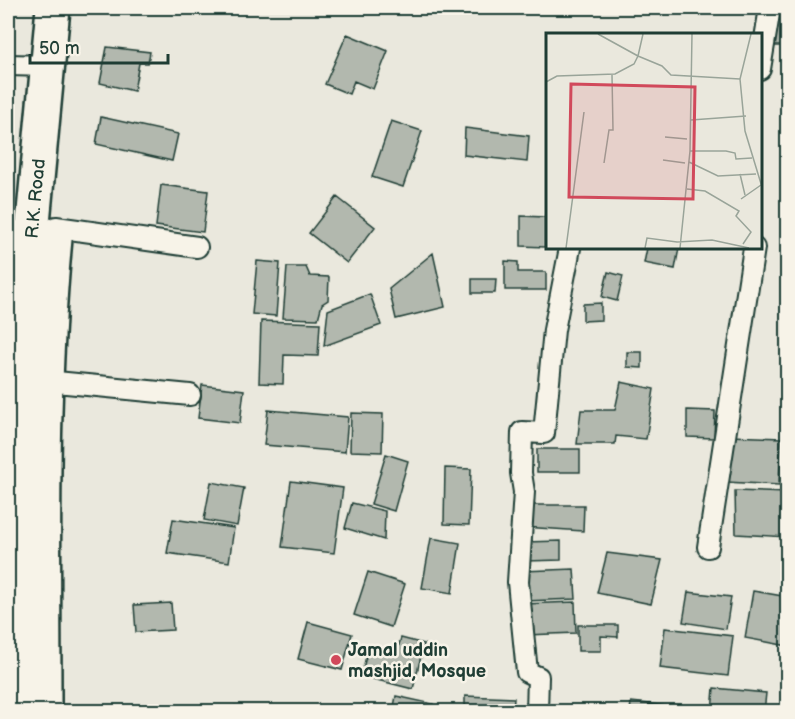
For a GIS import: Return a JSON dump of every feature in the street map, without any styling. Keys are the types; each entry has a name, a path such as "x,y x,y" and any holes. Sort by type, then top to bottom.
{"highway":[{"name":"R.K. Road","path":"44,711 48,308 32,231 53,8"},
{"name":"R.K. Road","path":"21,711 15,571 16,307 76,8"}],"street":[{"path":"762,57 770,8"},
{"path":"8,65 48,66"},
{"path":"32,231 197,247"},
{"path":"537,711 538,678 527,672 518,582 524,492 521,473 522,432 544,433 554,330 570,249"},
{"path":"708,547 754,249"},
{"path":"46,381 190,395"}],"building":[{"path":"788,20 788,46 772,46 772,21"},
{"path":"347,34 388,51 373,89 354,81 349,94 325,84"},
{"path":"107,47 150,52 148,63 139,63 134,91 100,83"},
{"path":"101,117 178,134 172,161 96,144"},
{"path":"391,121 422,131 403,187 372,177"},
{"path":"465,128 529,136 527,162 464,155"},
{"path":"161,185 208,191 203,232 156,226"},
{"path":"337,197 375,227 347,263 309,233"},
{"path":"521,216 545,217 545,247 521,246"},
{"path":"647,249 679,249 675,269 644,263"},
{"path":"433,253 445,307 396,319 389,289"},
{"path":"257,261 280,263 276,316 252,314"},
{"path":"505,261 518,262 518,272 546,272 546,290 505,290"},
{"path":"287,267 306,267 310,276 329,277 328,300 322,304 318,319 283,318"},
{"path":"608,272 623,276 617,301 602,297"},
{"path":"472,279 496,279 495,293 472,293"},
{"path":"370,294 381,325 324,346 328,310"},
{"path":"601,303 601,320 583,321 583,304"},
{"path":"261,321 320,323 318,356 284,355 283,384 259,383"},
{"path":"627,352 642,352 642,368 627,367"},
{"path":"621,382 654,389 646,439 616,436 615,444 577,444 581,410 615,410"},
{"path":"202,385 244,390 240,423 198,418"},
{"path":"268,410 348,417 345,452 264,445"},
{"path":"687,410 715,411 714,438 687,437"},
{"path":"351,413 383,414 382,452 350,451"},
{"path":"729,436 781,438 779,485 726,482"},
{"path":"537,449 580,449 580,472 537,472"},
{"path":"386,454 408,461 394,511 371,504"},
{"path":"445,468 471,469 469,525 444,524"},
{"path":"291,481 343,488 334,553 282,547"},
{"path":"211,482 244,488 237,526 204,520"},
{"path":"735,491 788,493 787,537 736,534"},
{"path":"352,503 385,511 384,540 345,528"},
{"path":"524,505 584,505 583,531 524,527"},
{"path":"173,519 234,528 229,562 167,553"},
{"path":"431,538 460,543 452,593 422,588"},
{"path":"561,541 561,560 526,561 525,542"},
{"path":"607,553 662,560 651,604 597,593"},
{"path":"574,569 576,599 524,601 523,571"},
{"path":"368,572 405,584 391,627 354,615"},
{"path":"753,591 788,597 788,646 745,638"},
{"path":"688,592 731,597 726,629 683,622"},
{"path":"575,602 576,633 526,635 524,604"},
{"path":"171,603 173,630 136,632 134,605"},
{"path":"308,622 352,634 342,670 298,659"},
{"path":"578,625 618,625 618,637 601,636 601,651 578,651"},
{"path":"665,628 733,636 728,676 660,668"},
{"path":"401,638 424,644 413,689 361,676 369,645 397,651"},
{"path":"714,688 766,693 764,712 712,712"},
{"path":"396,696 433,704 432,712 393,712"},
{"path":"465,696 514,698 513,712 465,712"},
{"path":"631,702 668,706 668,712 630,712"},
{"path":"235,706 257,712 233,712"}],"place":[{"name":"Jamal uddin mashjid, Mosque","path":"336,660"}]}
